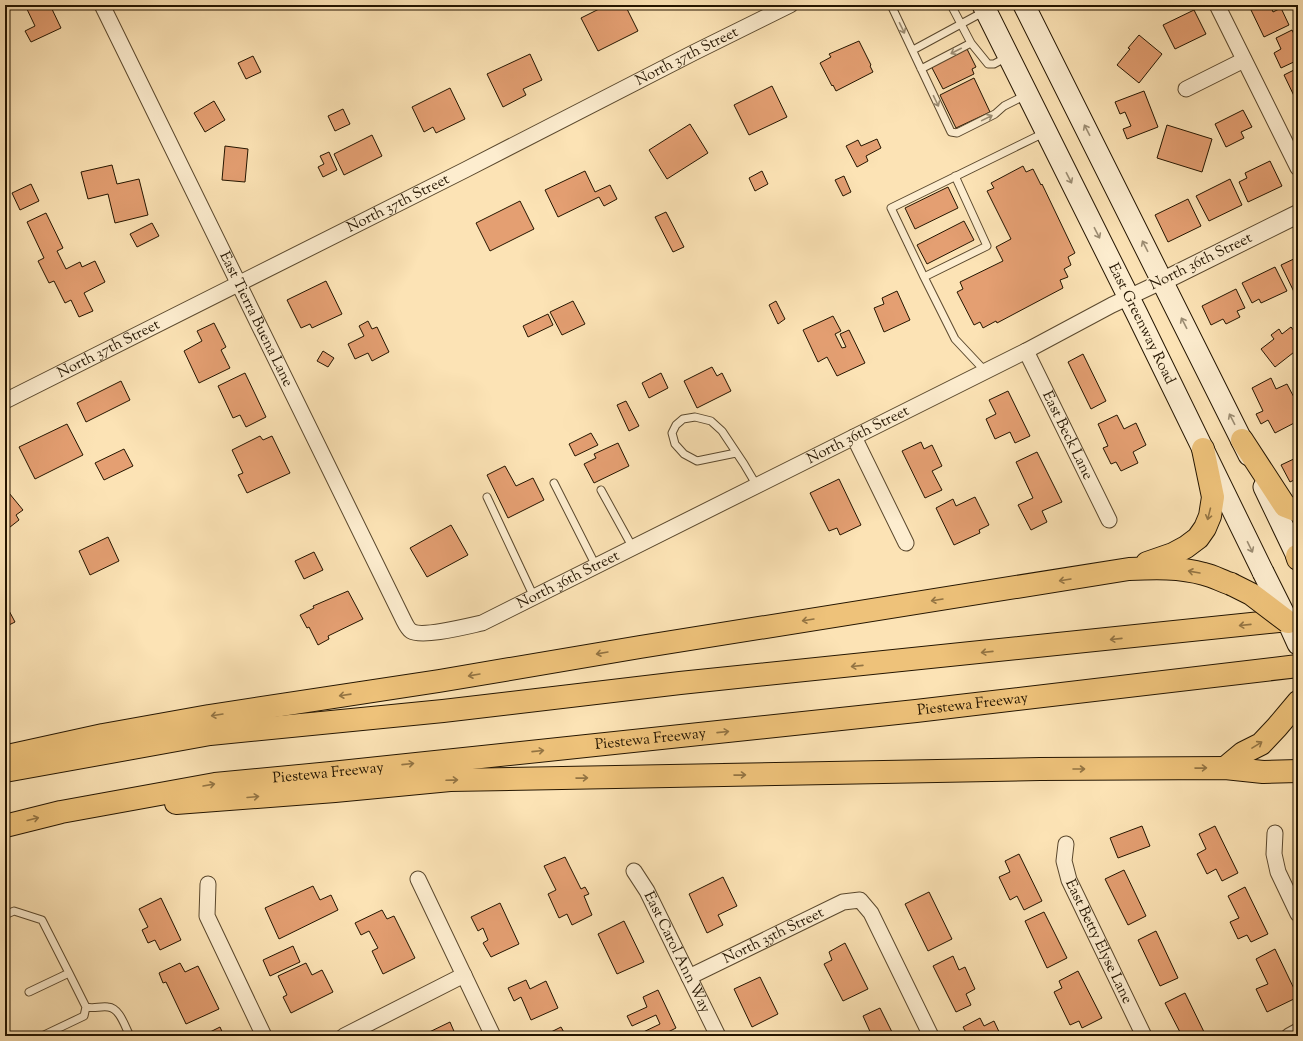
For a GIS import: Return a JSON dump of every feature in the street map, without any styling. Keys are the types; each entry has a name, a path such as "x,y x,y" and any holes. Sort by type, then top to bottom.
{"highway":[{"path":"1242,440 1286,506 1298,511"},
{"path":"1129,569 1173,554 1186,547 1198,538 1205,528 1210,516 1213,497 1203,449"},
{"path":"5,757 103,735 208,716 439,681 640,647 1129,569 1178,569 1204,574 1231,584 1251,594 1295,623"},
{"path":"1263,572 1295,623"},
{"path":"5,771 210,734 443,711 680,683 1295,623"},
{"name":"Piestewa Freeway","path":"5,826 61,812 215,784 908,712 1298,666"},
{"path":"1225,768 1243,753 1261,744 1278,727 1298,702"},
{"path":"61,812 335,791 450,780 1040,769 1225,768 1263,772 1298,771"}],"main road":[{"path":"1024,5 1242,440 1298,558"},
{"name":"East Greenway Road","path":"984,8 1129,297 1263,572"},
{"path":"1295,623 1298,644"}],"street":[{"name":"East Tierra Buena Lane","path":"102,5 404,621 412,632"},
{"name":"North 37th Street","path":"5,401 790,5"},
{"path":"1217,5 1298,168"},
{"path":"1186,89 1244,60"},
{"name":"North 36th Street","path":"412,632 418,634 428,634 482,623 1026,351 1129,297 1298,214"},
{"name":"East Beck Lane","path":"1026,351 1109,520"},
{"path":"854,437 906,543"},
{"path":"1275,833 1274,854 1278,872 1298,914"},
{"name":"East Betty Elyse Lane","path":"1066,844 1064,861 1069,880 1144,1036"},
{"name":"East Carol Ann Way","path":"634,871 647,891 718,1036"},
{"path":"418,879 493,1036"},
{"path":"208,884 207,916 264,1036"},
{"name":"North 35th Street","path":"689,977 843,902 860,900 871,913 931,1036"},
{"path":"344,1036 464,975"},
{"path":"1289,1036 1298,1031"}],"lane":[{"path":"891,5 951,132 957,133 995,114 1004,106 1027,94"},
{"path":"951,5 971,43 988,64 994,64 1008,56"},
{"path":"913,50 962,24 984,8"},
{"path":"921,69 971,43"},
{"path":"985,371 955,339 890,208 1046,132"},
{"path":"924,277 987,246 955,176"},
{"path":"736,453 697,461 684,454 675,444 672,433 676,425 683,419 695,417 711,421 722,431 736,453 756,486"},
{"path":"554,483 596,566"},
{"path":"601,490 633,548"},
{"path":"487,497 534,597"},
{"path":"5,915 14,910 42,920 86,1007 84,1016 42,1036"},
{"path":"29,992 69,973"},
{"path":"86,1007 92,1008 109,1006 118,1011 130,1036"}],"building":[{"path":"25,5 50,5 61,28 31,42 25,31 35,26"},
{"path":"607,5 625,5 638,31 598,51 581,18"},
{"path":"1261,5 1270,5 1273,12 1281,8 1289,25 1264,37 1251,10"},
{"path":"1194,10 1206,34 1175,49 1163,25"},
{"path":"1292,30 1298,42 1298,60 1281,68 1274,53 1281,49 1276,38"},
{"path":"1139,35 1162,54 1139,83 1117,65"},
{"path":"859,41 873,72 836,91 820,63 831,57 829,54"},
{"path":"967,49 976,67 972,69 974,74 943,89 931,66"},
{"path":"530,54 542,80 523,89 526,95 503,107 487,74"},
{"path":"253,56 261,72 246,79 238,63"},
{"path":"1298,68 1298,99 1296,100 1284,75"},
{"path":"974,78 990,112 956,128 940,95"},
{"path":"772,86 787,117 749,135 734,105"},
{"path":"450,88 465,119 436,133 433,127 424,132 412,107"},
{"path":"1144,91 1158,127 1127,139 1123,129 1131,126 1125,112 1120,114 1115,102"},
{"path":"214,101 225,120 205,132 194,113"},
{"path":"343,109 350,124 335,131 328,116"},
{"path":"1243,110 1252,127 1241,132 1244,138 1226,147 1215,124"},
{"path":"690,124 708,153 667,179 649,150"},
{"path":"1167,125 1212,139 1202,172 1157,158"},
{"path":"372,135 382,156 344,175 334,154"},
{"path":"877,139 881,148 866,156 868,161 857,167 846,146 858,140 861,146"},
{"path":"225,146 248,149 245,182 222,180"},
{"path":"329,152 337,170 323,177 318,167 324,164 320,156"},
{"path":"1270,161 1282,186 1248,202 1239,182 1247,178 1245,173"},
{"path":"112,165 117,184 139,179 148,215 115,223 108,194 88,199 81,172"},
{"path":"1023,166 1026,172 1033,169 1041,185 1042,184 1075,253 1068,257 1071,265 1064,269 1068,277 1060,280 1063,288 997,323 996,321 983,328 980,322 974,325 957,292 963,289 960,282 1003,261 996,247 1011,239 987,191 994,188 991,183"},
{"path":"585,171 595,192 610,185 617,199 604,206 599,197 558,217 545,190"},
{"path":"762,171 768,184 755,191 749,178"},
{"path":"844,176 851,192 843,196 835,180"},
{"path":"1230,179 1242,205 1209,221 1196,196"},
{"path":"31,184 39,201 20,210 12,193"},
{"path":"948,187 958,208 915,229 905,208"},
{"path":"1188,199 1201,226 1168,242 1155,215"},
{"path":"520,201 534,229 490,251 476,223"},
{"path":"666,212 684,247 673,252 655,217"},
{"path":"46,213 63,248 57,251 66,269 80,262 82,267 95,261 105,282 84,293 93,311 79,317 71,300 65,303 54,281 49,283 38,261 44,258 27,222"},
{"path":"964,221 974,240 927,264 917,245"},
{"path":"152,223 159,236 137,247 130,234"},
{"path":"1298,257 1298,295 1296,296 1281,265"},
{"path":"1275,267 1287,291 1261,303 1259,299 1252,303 1242,283"},
{"path":"326,281 342,314 312,328 310,324 301,328 287,300"},
{"path":"1236,289 1245,308 1237,311 1240,317 1226,324 1223,319 1211,325 1202,306"},
{"path":"897,291 910,320 884,332 874,308 884,304 882,298"},
{"path":"573,301 585,324 562,335 550,312"},
{"path":"776,301 785,319 778,324 769,305"},
{"path":"548,314 553,325 528,337 523,326"},
{"path":"833,316 841,331 835,334 842,348 846,347 840,334 849,330 865,363 837,376 827,357 818,362 803,330"},
{"path":"368,321 372,329 377,327 389,352 372,361 368,353 355,359 348,344 364,336 359,326"},
{"path":"214,323 226,347 221,350 230,368 199,383 184,351 202,341 197,331"},
{"path":"1291,327 1298,336 1298,349 1275,367 1261,349 1274,339 1271,335 1279,329 1282,334"},
{"path":"323,351 334,358 328,367 317,361"},
{"path":"1083,354 1106,401 1091,409 1068,362"},
{"path":"712,367 717,376 722,373 731,391 697,408 684,381"},
{"path":"245,373 266,417 246,427 240,415 233,418 218,386"},
{"path":"661,373 668,388 649,398 642,383"},
{"path":"1271,378 1276,389 1287,384 1298,405 1298,421 1275,433 1268,420 1261,424 1256,414 1263,411 1252,388"},
{"path":"121,381 130,400 86,422 77,403"},
{"path":"1008,391 1030,436 1015,443 1010,432 995,439 986,419 996,414 989,400"},
{"path":"626,401 639,426 629,431 617,405"},
{"path":"1117,415 1124,429 1136,423 1146,445 1133,452 1138,463 1121,471 1116,462 1111,464 1103,448 1108,446 1098,424"},
{"path":"67,424 83,455 35,479 19,447"},
{"path":"591,433 598,445 575,456 569,444"},
{"path":"260,436 263,440 272,436 290,473 247,493 238,475 243,473 232,450"},
{"path":"921,442 924,449 932,445 942,466 932,471 942,490 925,498 902,451"},
{"path":"618,443 629,466 594,483 584,464 596,458 594,454"},
{"path":"124,449 133,466 104,480 95,463"},
{"path":"1037,452 1062,502 1042,511 1047,522 1031,530 1018,505 1033,498 1016,462"},
{"path":"1298,457 1298,478 1290,482 1281,465"},
{"path":"505,466 516,486 533,478 544,500 508,518 487,475"},
{"path":"839,479 861,525 840,535 837,528 829,531 810,493"},
{"path":"9,493 23,510 16,515 19,520 5,531 5,496"},
{"path":"975,497 989,525 979,530 980,533 954,545 936,508 953,499 956,506"},
{"path":"451,525 468,555 427,577 410,548"},
{"path":"108,537 119,561 90,575 79,551"},
{"path":"314,552 323,570 304,579 295,561"},
{"path":"348,591 363,619 328,636 329,639 318,645 309,627 307,628 300,615 314,608 313,606"},
{"path":"5,603 15,622 5,627"},
{"path":"1142,826 1150,846 1118,858 1110,838"},
{"path":"1215,826 1238,873 1222,881 1216,869 1207,874 1197,854 1206,849 1199,834"},
{"path":"1019,854 1042,901 1024,910 1017,896 1010,900 999,877 1010,872 1005,861"},
{"path":"565,857 581,889 585,887 589,894 584,896 592,915 572,925 567,914 559,918 548,894 556,890 544,866"},
{"path":"1124,870 1146,916 1128,925 1105,879"},
{"path":"723,877 737,906 718,915 723,925 707,933 689,894"},
{"path":"313,886 320,900 331,895 338,910 279,939 265,908"},
{"path":"1245,887 1268,934 1251,942 1247,935 1238,939 1230,922 1239,918 1228,896"},
{"path":"929,892 952,939 928,951 905,904"},
{"path":"161,898 181,940 160,950 155,940 148,943 142,930 148,927 139,909"},
{"path":"500,903 519,944 491,957 483,943 488,940 483,928 478,931 471,917"},
{"path":"382,910 387,919 394,916 415,958 383,974 372,951 378,948 369,931 361,935 355,923"},
{"path":"1044,912 1067,958 1047,968 1025,921"},
{"path":"624,921 644,962 617,974 598,934"},
{"path":"1156,931 1178,978 1160,986 1138,940"},
{"path":"845,943 868,989 843,1001 824,964 832,960 829,952"},
{"path":"293,946 300,962 270,976 263,960"},
{"path":"1275,949 1298,997 1267,1012 1256,989 1268,984 1256,959"},
{"path":"953,956 959,970 965,967 975,989 966,994 971,1005 956,1012 933,966"},
{"path":"180,963 185,972 198,966 219,1009 186,1024 166,982 163,983 159,973"},
{"path":"306,963 312,975 322,970 333,992 291,1013 283,997 287,995 278,976"},
{"path":"1078,971 1102,1018 1082,1028 1079,1021 1070,1025 1054,992 1062,988 1059,981"},
{"path":"760,977 778,1014 752,1027 734,989"},
{"path":"526,980 530,989 546,981 558,1008 531,1020 521,997 514,1001 508,988"},
{"path":"658,990 676,1028 660,1036 638,1036 637,1035 660,1024 656,1015 632,1026 627,1016 647,1007 643,997"},
{"path":"1185,993 1206,1036 1182,1036 1165,1003"},
{"path":"880,1008 894,1036 872,1036 863,1016"},
{"path":"980,1018 984,1026 994,1021 1001,1036 968,1036 963,1027"},
{"path":"450,1022 456,1036 421,1036"},
{"path":"220,1027 224,1036 202,1036"},
{"path":"561,1027 566,1036 543,1036"}]}
